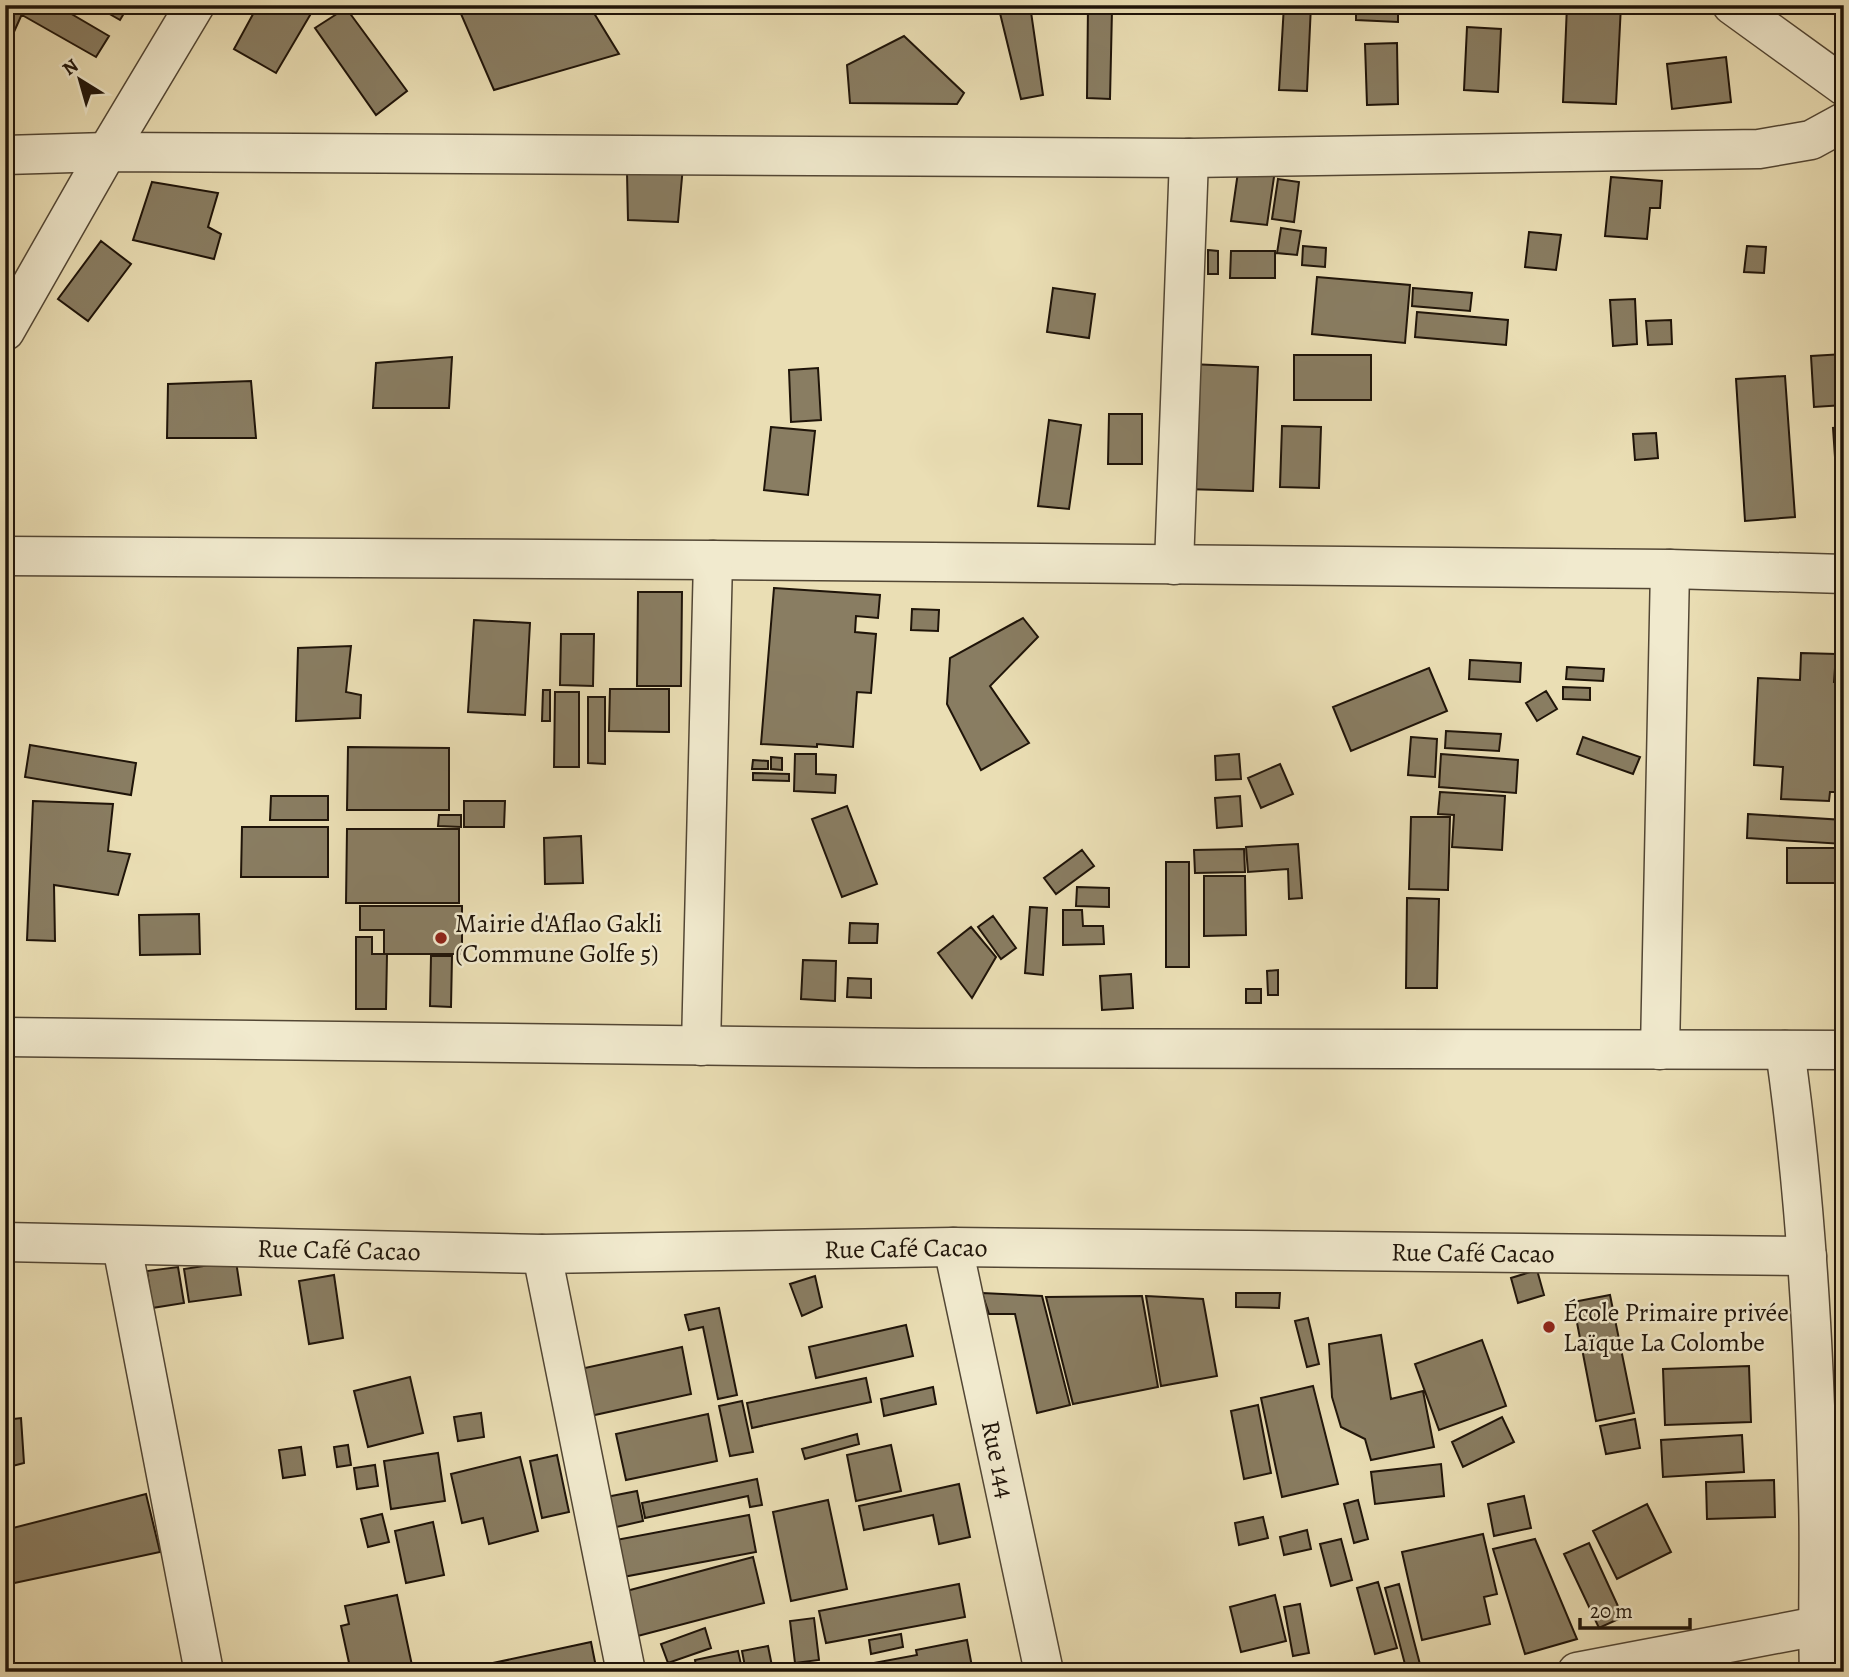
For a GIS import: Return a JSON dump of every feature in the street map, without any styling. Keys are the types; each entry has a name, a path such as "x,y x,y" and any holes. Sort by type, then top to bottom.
{"street":[{"path":"5,331 195,5"},
{"path":"1731,5 1844,86"},
{"path":"5,155 107,152 1189,158 1759,149 1811,140 1844,122"},
{"path":"1174,565 1189,158"},
{"path":"5,556 1670,569 1844,574"},
{"path":"701,1046 713,560"},
{"path":"1660,1050 1670,569"},
{"path":"5,1037 959,1049 1844,1050"},
{"path":"1785,1050 1796,1129 1831,1496 1818,1626 1819,1672"},
{"name":"Rue Café Cacao","path":"5,1242 542,1254 953,1247 1807,1256"},
{"path":"122,1246 204,1672"},
{"name":"Rue 144","path":"953,1247 1044,1672"},
{"path":"542,1254 626,1672"},
{"path":"1577,1672 1818,1626"}],"building":[{"path":"8,5 26,5 5,52 5,11"},
{"path":"28,5 56,5 109,36 96,57 22,15"},
{"path":"94,5 129,5 120,20"},
{"path":"258,5 316,5 276,73 234,49"},
{"path":"475,5 589,5 619,54 494,90 461,14"},
{"path":"998,5 1030,5 1043,95 1021,99"},
{"path":"1088,5 1112,10 1110,99 1087,98"},
{"path":"1284,5 1311,5 1307,91 1279,90"},
{"path":"1356,5 1398,5 1398,22 1356,20"},
{"path":"1567,5 1621,5 1616,104 1563,102"},
{"path":"346,8 407,91 376,115 315,28"},
{"path":"1467,27 1501,29 1498,92 1464,90"},
{"path":"904,36 964,93 957,104 850,103 847,65"},
{"path":"1397,43 1398,104 1367,105 1365,44"},
{"path":"1726,57 1731,102 1672,109 1667,64"},
{"path":"1239,165 1275,170 1267,225 1231,221"},
{"path":"683,166 678,222 628,220 627,173"},
{"path":"1611,177 1662,181 1660,208 1650,208 1647,239 1605,236"},
{"path":"1278,179 1299,182 1294,222 1272,219"},
{"path":"152,182 218,193 208,227 221,234 214,259 133,240"},
{"path":"1281,228 1301,231 1297,255 1277,253"},
{"path":"1529,232 1561,235 1556,270 1525,267"},
{"path":"101,241 131,264 88,321 58,299"},
{"path":"1303,246 1326,248 1325,267 1302,265"},
{"path":"1747,246 1766,247 1764,273 1744,272"},
{"path":"1208,250 1218,251 1218,274 1208,274"},
{"path":"1231,251 1275,251 1275,278 1230,278"},
{"path":"1317,277 1410,285 1405,343 1312,334"},
{"path":"1053,288 1095,294 1089,338 1047,332"},
{"path":"1413,288 1472,293 1470,311 1412,306"},
{"path":"1635,299 1637,344 1613,346 1610,300"},
{"path":"1417,312 1508,320 1506,345 1415,337"},
{"path":"1671,320 1672,344 1648,345 1646,321"},
{"path":"1844,354 1844,405 1814,407 1811,356"},
{"path":"1294,355 1371,355 1371,400 1294,400"},
{"path":"452,357 449,408 373,408 376,363"},
{"path":"1190,364 1258,367 1253,491 1185,489"},
{"path":"818,368 821,420 791,422 789,370"},
{"path":"1785,376 1795,517 1745,521 1736,379"},
{"path":"251,381 256,438 167,438 168,384"},
{"path":"1109,414 1142,414 1142,464 1108,464"},
{"path":"1049,420 1081,425 1069,509 1038,506"},
{"path":"1282,426 1321,427 1319,488 1280,487"},
{"path":"771,427 815,431 808,495 764,490"},
{"path":"1844,427 1844,530 1840,530 1833,428"},
{"path":"1656,433 1658,458 1635,460 1633,434"},
{"path":"774,588 880,595 878,618 856,616 855,632 876,634 871,693 857,692 853,747 761,744"},
{"path":"638,592 682,592 681,686 637,686"},
{"path":"912,609 939,610 938,631 911,630"},
{"path":"1023,618 1038,637 990,686 1029,743 981,770 947,704 950,658"},
{"path":"474,620 530,623 525,715 468,712"},
{"path":"561,634 594,634 593,686 560,685"},
{"path":"351,646 346,692 361,695 360,718 296,721 298,648"},
{"path":"1801,653 1836,654 1834,682 1844,682 1844,792 1830,792 1829,801 1781,799 1783,767 1754,765 1758,678 1800,680"},
{"path":"1470,660 1521,663 1520,682 1469,679"},
{"path":"1567,667 1604,669 1603,681 1566,679"},
{"path":"1429,668 1447,711 1351,751 1333,707"},
{"path":"1563,687 1590,688 1590,700 1563,699"},
{"path":"610,689 669,689 669,732 609,731"},
{"path":"543,690 550,690 550,721 542,721"},
{"path":"1546,691 1557,709 1537,721 1526,703"},
{"path":"555,692 579,692 579,767 554,767"},
{"path":"588,697 605,697 605,764 588,763"},
{"path":"1446,731 1501,734 1499,751 1445,748"},
{"path":"1411,737 1437,739 1435,777 1408,775"},
{"path":"1583,737 1640,757 1633,774 1577,754"},
{"path":"30,745 136,763 131,795 25,777"},
{"path":"348,747 449,748 449,810 347,810"},
{"path":"795,754 816,754 816,774 836,775 835,793 794,791"},
{"path":"1239,754 1241,779 1216,780 1215,756"},
{"path":"1441,754 1518,760 1516,793 1439,787"},
{"path":"771,757 782,758 782,770 771,769"},
{"path":"753,760 768,761 768,769 752,769"},
{"path":"1280,764 1293,794 1261,808 1248,778"},
{"path":"753,773 789,774 789,781 753,780"},
{"path":"1440,792 1505,796 1502,850 1452,847 1454,815 1438,814"},
{"path":"271,796 328,796 328,820 270,820"},
{"path":"1240,796 1242,826 1217,828 1215,798"},
{"path":"33,801 113,804 108,851 130,854 118,895 54,885 55,941 27,940"},
{"path":"464,801 505,801 504,827 464,827"},
{"path":"847,806 877,884 842,897 812,819"},
{"path":"1748,814 1844,820 1844,844 1747,838"},
{"path":"439,815 461,815 461,827 438,826"},
{"path":"1411,817 1450,817 1448,890 1409,889"},
{"path":"242,827 328,827 328,877 241,877"},
{"path":"347,829 459,829 459,903 346,903"},
{"path":"581,836 583,883 545,884 544,838"},
{"path":"1298,844 1302,898 1289,899 1288,869 1248,872 1246,847"},
{"path":"1787,848 1844,848 1844,883 1787,883"},
{"path":"1244,849 1245,872 1195,873 1194,850"},
{"path":"1082,850 1094,866 1056,894 1044,878"},
{"path":"1166,862 1189,862 1189,967 1166,967"},
{"path":"1204,876 1245,876 1246,935 1204,936"},
{"path":"1077,887 1109,888 1109,907 1076,906"},
{"path":"1407,898 1439,899 1437,988 1406,988"},
{"path":"360,906 462,906 462,954 384,954 384,930 360,930"},
{"path":"1030,907 1047,908 1043,975 1025,973"},
{"path":"1063,910 1082,910 1083,926 1103,926 1104,944 1063,945"},
{"path":"199,914 200,954 140,955 139,915"},
{"path":"993,916 1016,948 1001,959 978,927"},
{"path":"850,923 878,924 877,943 849,943"},
{"path":"971,927 996,957 972,998 938,953"},
{"path":"356,937 372,937 372,954 387,954 386,1009 356,1009"},
{"path":"431,956 452,956 451,1007 430,1006"},
{"path":"803,960 836,961 835,1001 801,999"},
{"path":"1278,970 1278,995 1268,995 1267,971"},
{"path":"1131,974 1133,1008 1102,1010 1100,976"},
{"path":"848,978 871,979 871,998 847,997"},
{"path":"1246,989 1261,989 1261,1003 1246,1003"},
{"path":"236,1261 241,1295 189,1302 184,1269"},
{"path":"178,1267 184,1303 152,1308 147,1271"},
{"path":"1537,1270 1544,1295 1518,1303 1511,1278"},
{"path":"334,1275 343,1338 309,1344 299,1281"},
{"path":"815,1276 822,1307 802,1316 790,1284"},
{"path":"982,1293 1042,1296 1070,1405 1037,1413 1015,1314 989,1314"},
{"path":"1236,1293 1280,1293 1279,1308 1236,1307"},
{"path":"1610,1295 1634,1413 1596,1421 1573,1302"},
{"path":"1142,1296 1158,1387 1073,1404 1046,1297"},
{"path":"1146,1296 1203,1299 1217,1376 1161,1386"},
{"path":"719,1308 737,1395 718,1399 703,1327 689,1330 685,1315"},
{"path":"1308,1318 1319,1364 1307,1367 1295,1321"},
{"path":"906,1325 913,1356 816,1378 809,1347"},
{"path":"1381,1335 1391,1399 1423,1391 1434,1447 1371,1460 1365,1439 1341,1427 1332,1397 1329,1344"},
{"path":"1482,1340 1506,1406 1439,1430 1415,1364"},
{"path":"682,1347 691,1394 581,1418 571,1371"},
{"path":"1749,1366 1751,1422 1665,1425 1663,1369"},
{"path":"410,1377 423,1433 368,1447 354,1391"},
{"path":"866,1378 871,1402 752,1428 747,1403"},
{"path":"1313,1386 1338,1484 1282,1497 1261,1398"},
{"path":"933,1387 936,1404 884,1416 881,1399"},
{"path":"5,1390 13,1411 5,1412"},
{"path":"742,1401 753,1452 730,1456 719,1406"},
{"path":"1258,1405 1271,1473 1244,1479 1231,1411"},
{"path":"481,1413 484,1437 458,1441 454,1417"},
{"path":"708,1414 717,1461 626,1480 616,1434"},
{"path":"1502,1417 1514,1442 1463,1467 1452,1442"},
{"path":"21,1418 24,1463 5,1468 5,1420"},
{"path":"1635,1419 1640,1448 1606,1454 1600,1426"},
{"path":"857,1434 859,1444 805,1459 802,1449"},
{"path":"1742,1435 1744,1472 1663,1477 1661,1440"},
{"path":"348,1445 351,1465 337,1467 334,1447"},
{"path":"891,1445 901,1491 856,1501 847,1455"},
{"path":"301,1447 305,1475 283,1478 279,1450"},
{"path":"438,1453 445,1501 391,1509 384,1461"},
{"path":"557,1455 569,1512 542,1518 530,1461"},
{"path":"520,1457 538,1531 489,1544 483,1518 462,1523 451,1474"},
{"path":"1441,1464 1444,1496 1375,1504 1371,1472"},
{"path":"375,1465 378,1486 357,1489 354,1468"},
{"path":"757,1479 762,1505 750,1507 748,1496 645,1518 642,1503"},
{"path":"1774,1480 1775,1517 1707,1519 1706,1482"},
{"path":"959,1484 970,1537 939,1544 933,1515 864,1530 859,1506"},
{"path":"637,1491 643,1521 603,1530 596,1499"},
{"path":"5,1493 12,1509 5,1512"},
{"path":"146,1494 160,1552 5,1585 5,1530"},
{"path":"1524,1496 1531,1528 1494,1536 1488,1504"},
{"path":"828,1500 847,1589 791,1601 773,1512"},
{"path":"1358,1500 1368,1539 1354,1543 1344,1504"},
{"path":"1647,1504 1671,1552 1617,1579 1593,1531"},
{"path":"382,1514 389,1542 368,1547 361,1519"},
{"path":"749,1515 756,1552 623,1577 616,1540"},
{"path":"1263,1517 1268,1538 1239,1545 1235,1523"},
{"path":"433,1522 444,1575 406,1583 395,1531"},
{"path":"1307,1530 1311,1549 1284,1555 1280,1537"},
{"path":"1483,1534 1497,1594 1484,1597 1490,1624 1422,1640 1402,1552"},
{"path":"1341,1539 1352,1580 1331,1586 1320,1544"},
{"path":"1535,1539 1577,1639 1525,1654 1493,1549"},
{"path":"1589,1543 1623,1617 1599,1628 1564,1554"},
{"path":"753,1557 764,1603 630,1638 619,1593"},
{"path":"1378,1582 1397,1648 1375,1654 1357,1588"},
{"path":"959,1584 965,1617 826,1643 819,1611"},
{"path":"1399,1584 1422,1672 1407,1672 1385,1588"},
{"path":"397,1595 413,1670 351,1672 341,1626 349,1624 345,1606"},
{"path":"1275,1595 1286,1641 1241,1652 1230,1607"},
{"path":"1300,1604 1309,1653 1293,1656 1284,1607"},
{"path":"814,1618 819,1660 795,1663 790,1621"},
{"path":"705,1628 711,1648 668,1663 661,1644"},
{"path":"901,1634 903,1647 871,1654 869,1640"},
{"path":"967,1640 973,1672 853,1672 852,1667 917,1655 916,1650"},
{"path":"591,1642 597,1672 451,1672"},
{"path":"768,1646 773,1671 746,1672 742,1651"},
{"path":"738,1651 742,1669 731,1672 697,1672 695,1660"}],"place":[{"name":"Mairie d'Aflao Gakli (Commune Golfe 5)","path":"441,938"},
{"name":"École Primaire privée Laïque La Colombe","path":"1549,1327"}]}
